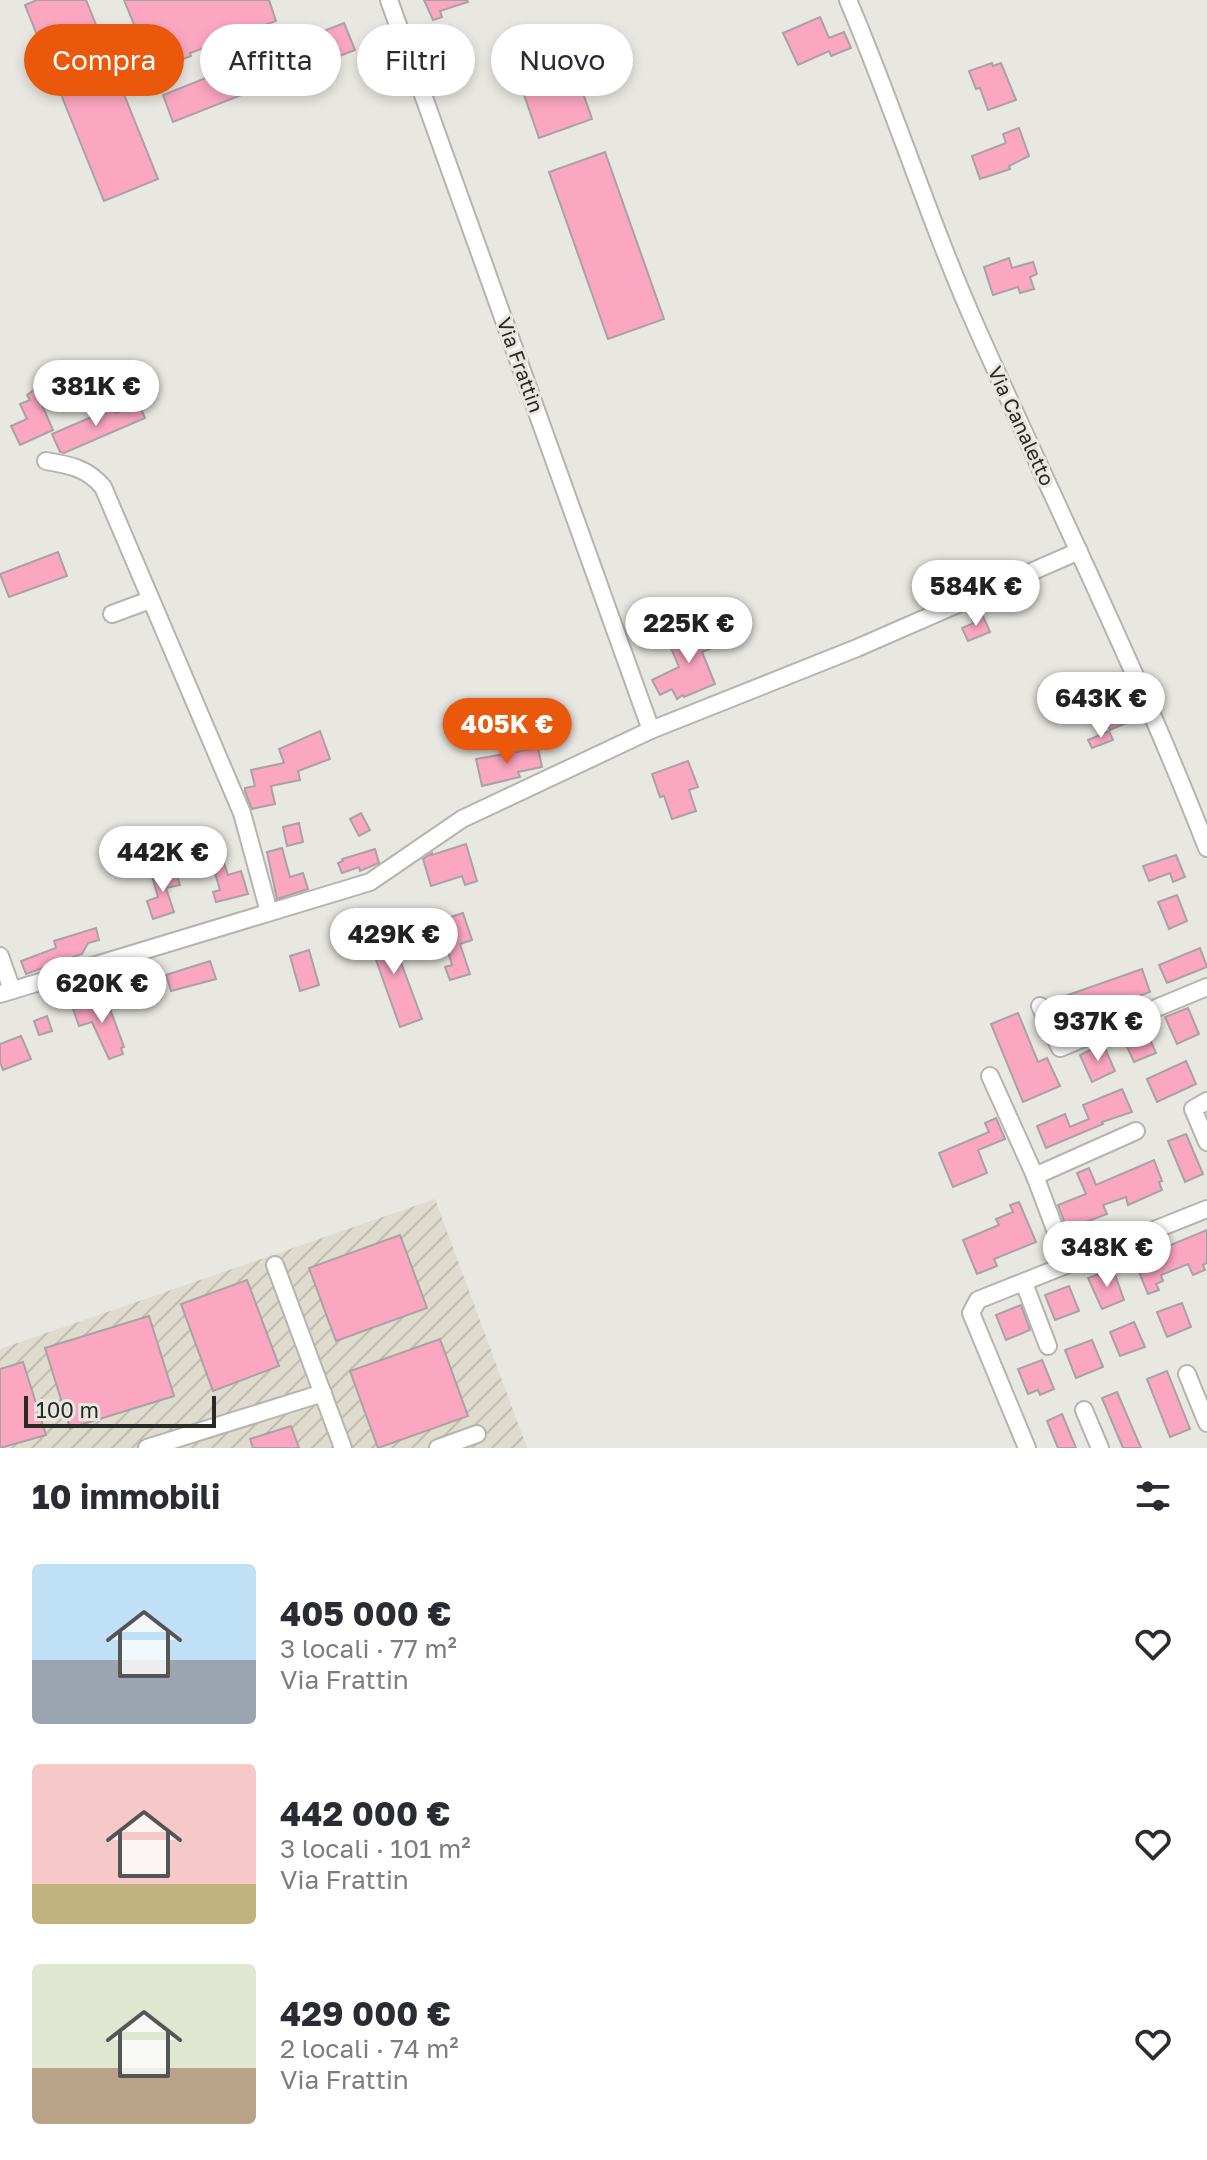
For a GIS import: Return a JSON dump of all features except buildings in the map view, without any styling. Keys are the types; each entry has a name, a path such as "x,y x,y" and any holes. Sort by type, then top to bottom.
{"street":[{"name":"Via Frattin","path":"389,0 651,730"},
{"name":"Via Canaletto","path":"848,0 977,330 1079,551 1207,848"},
{"path":"46,461 78,467 93,475 103,487 242,813 269,912"},
{"path":"0,956 6,992 370,882 462,819 651,730 857,648 1079,551"},
{"path":"112,614 150,600"},
{"path":"1040,1006 1060,1048 1207,987"},
{"path":"990,1076 1035,1176 1068,1264"},
{"path":"1207,1101 1193,1109 1207,1142"},
{"path":"1035,1176 1136,1131"},
{"path":"1027,1448 971,1313 978,1300 1207,1209"},
{"path":"275,1265 343,1448"},
{"path":"1024,1283 1048,1346"},
{"path":"1187,1374 1207,1423"},
{"path":"147,1448 323,1393"},
{"path":"1084,1410 1100,1448"},
{"path":"438,1448 477,1434"}],"shaded area":[{"path":"435,1199 527,1448 0,1448 0,1349"}]}
